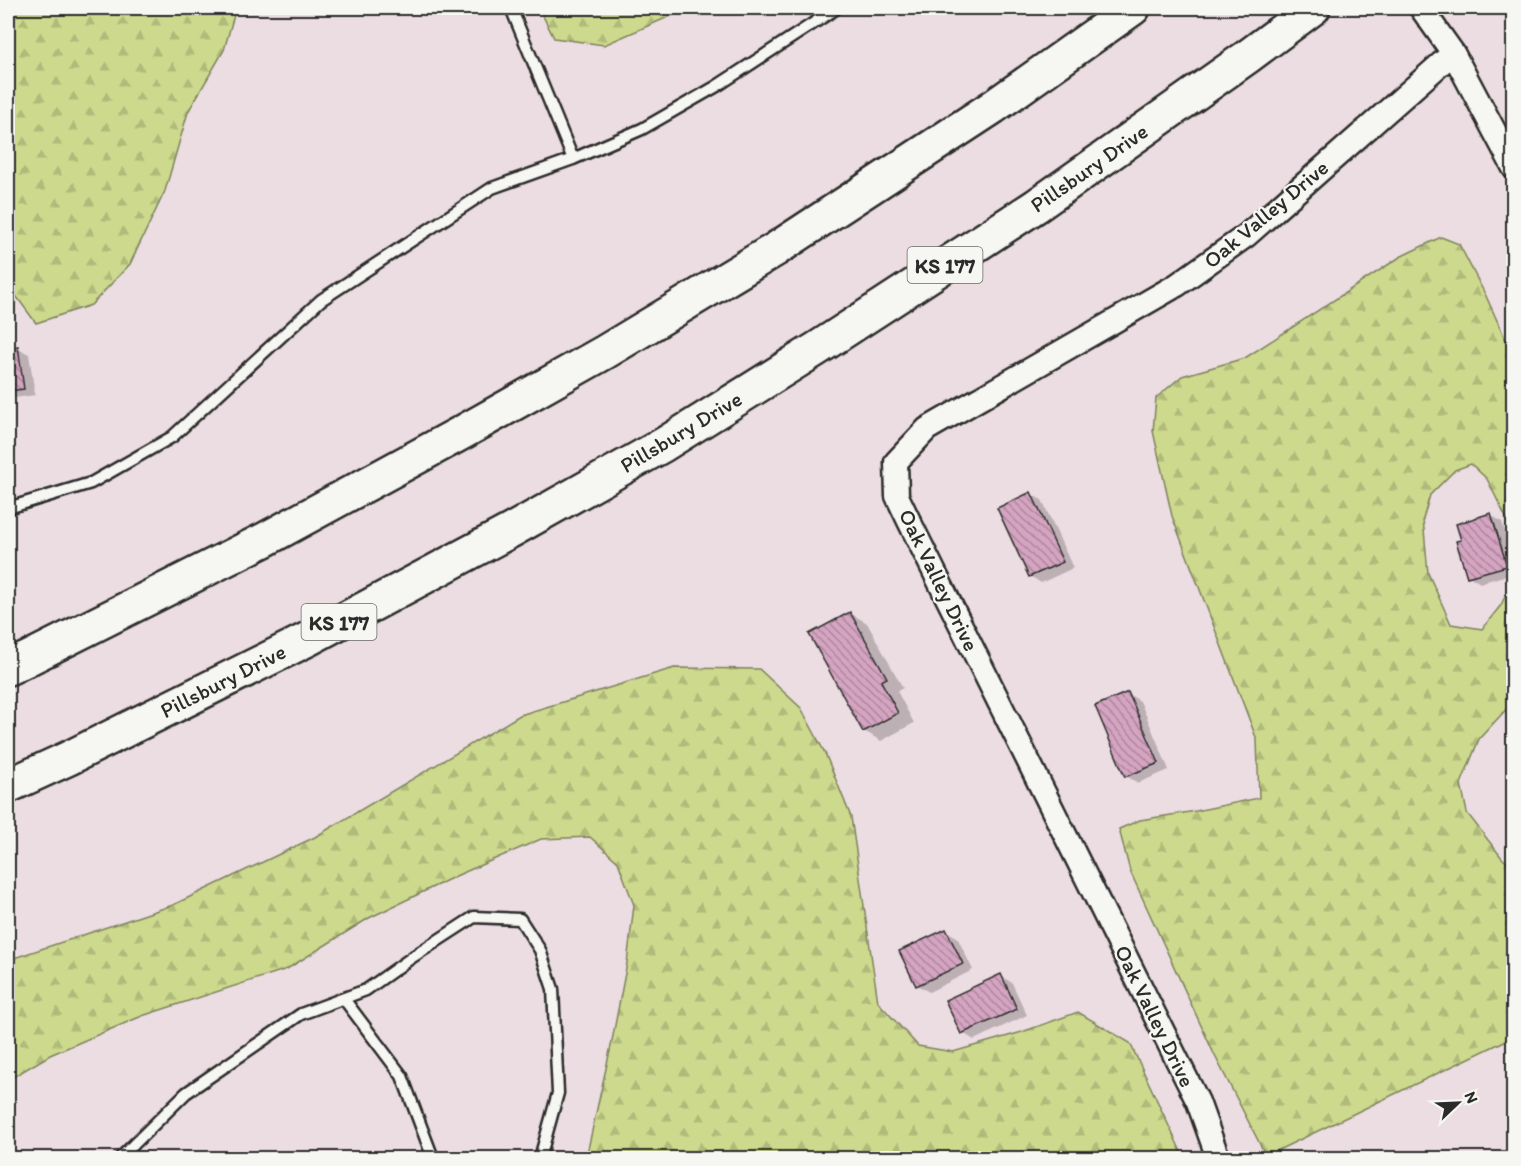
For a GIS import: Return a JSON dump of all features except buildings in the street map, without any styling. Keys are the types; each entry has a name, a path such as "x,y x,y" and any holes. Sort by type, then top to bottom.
{"highway":[{"path":"8,668 266,539 605,352 776,249 993,107 1133,8"},
{"name":"Pillsbury Drive","path":"8,786 308,639 512,530 663,445 818,348 1036,206 1247,57 1312,8"}],"street":[{"path":"1421,8 1452,53 1514,168"},
{"name":"Oak Valley Drive","path":"1218,1158 1198,1102 897,496 896,462 927,429 1177,285 1247,235 1452,53"}],"lane":[{"path":"511,8 573,159"},
{"path":"8,508 91,483 171,437 321,300 492,188 573,159 642,129 717,86 837,8"},
{"path":"120,1158 186,1093 300,1014 366,990 474,916 520,920 540,950 553,989 558,1093 540,1158"},
{"path":"344,999 402,1076 433,1158"}],"green space":[{"path":"8,8 236,8 224,50 188,112 165,191 130,264 91,305 36,323 8,285"},
{"path":"539,8 689,8 604,45 554,38"},
{"path":"1441,237 1459,244 1513,356 1513,532 1487,479 1471,464 1455,470 1430,495 1423,519 1428,573 1451,624 1482,629 1501,605 1513,579 1513,702 1479,739 1461,784 1467,813 1502,858 1513,868 1513,1037 1266,1156 1215,1056 1130,871 1119,829 1140,820 1259,798 1257,740 1172,516 1153,431 1156,398 1182,376 1245,358 1400,257"},
{"path":"674,668 759,669 801,708 825,753 851,817 878,1002 918,1046 953,1052 1022,1032 1078,1012 1130,1043 1184,1158 586,1158 627,963 634,905 618,862 590,837 541,839 458,875 369,918 287,969 142,1016 50,1055 8,1080 8,960 173,905 315,837 520,715"}]}
